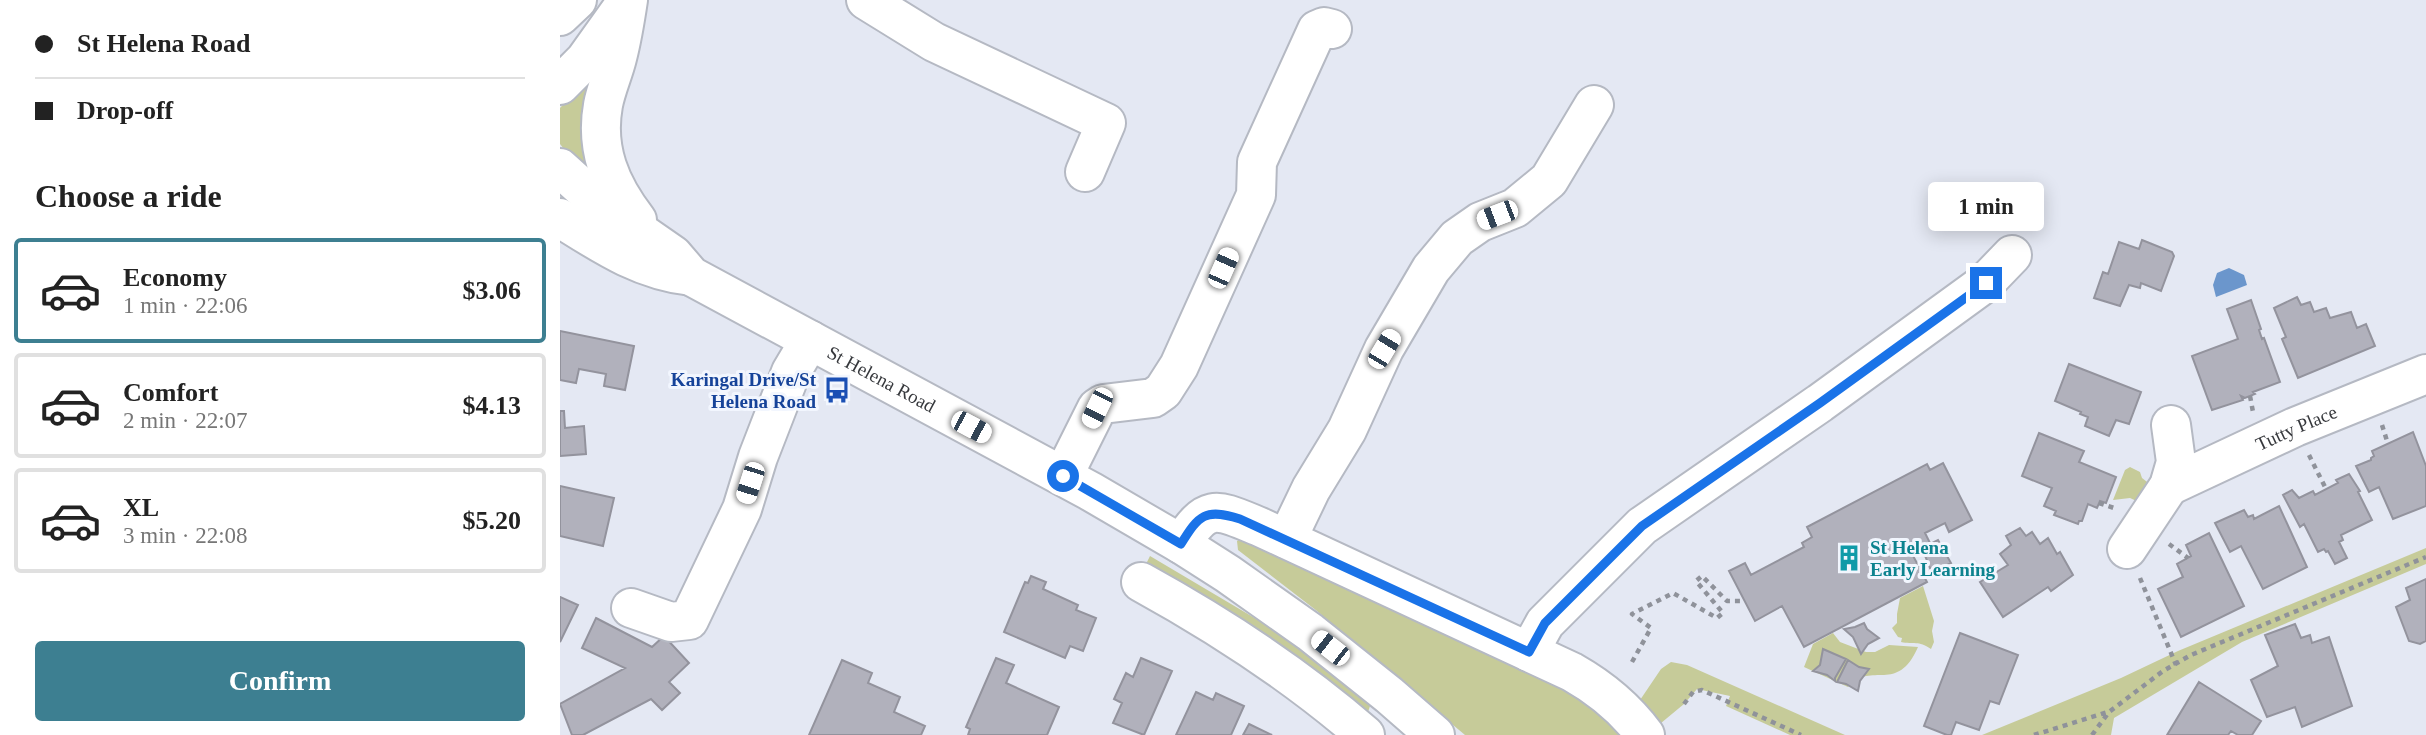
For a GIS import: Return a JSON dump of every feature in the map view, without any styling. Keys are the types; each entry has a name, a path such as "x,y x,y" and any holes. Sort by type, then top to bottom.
{"street":[{"path":"560,16 576,0"},
{"path":"560,85 585,60 627,0"},
{"path":"627,0 623,34 604,103 600,131 605,164 618,193 652,238"},
{"path":"866,0 934,42 1106,123 1085,172"},
{"path":"1063,476 1097,408 1103,404 1153,398 1163,391 1179,366 1256,195 1257,162 1317,30 1324,27 1332,29"},
{"path":"1287,539 1311,489 1347,430 1384,349 1431,269 1457,238 1480,222 1515,208 1549,180 1594,106"},
{"name":"St Helena Road","path":"560,169 601,205 673,255 691,276"},
{"name":"St Helena Road","path":"562,220 649,268 691,276 1063,476 1181,544 1300,625 1419,730"},
{"path":"1529,652 1545,623 1642,526 1820,403 1986,283 2012,255"},
{"path":"631,608 671,622 689,620 742,509 758,457 791,372 810,340"},
{"name":"Tutty Place","path":"2169,486 2295,427 2426,374"},
{"path":"2142,554 2176,462 2171,425"},
{"path":"1181,544 1200,517 1216,513 1240,519 1572,673 1609,695 1645,735"},
{"path":"1141,582 1262,655 1365,735"}],"path":[{"path":"2379,418 2388,444"},
{"path":"2306,450 2326,489"},
{"path":"2099,503 2113,508"},
{"path":"2176,665 2142,554 2188,558"},
{"path":"2092,735 2109,712 2162,671 2191,654 2426,557"},
{"path":"1632,662 1651,628 1632,614 1673,593 1717,618 1723,613 1696,581 1702,576 1727,601 1744,601"},
{"path":"1684,704 1693,692 1702,690 1801,735"},
{"path":"2034,735 2109,712"}],"green space":[{"path":"601,64 594,153 584,174 560,144 560,108"},
{"path":"2130,467 2140,472 2142,478 2151,485 2141,503 2130,498 2113,500 2125,470"},
{"path":"1243,537 1567,681 1632,735 1465,735 1317,611 1238,550 1237,541"},
{"path":"2426,548 2426,564 2242,642 2114,718 2111,735 1982,735 2121,678 2178,651"},
{"path":"1150,556 1292,643 1367,702 1370,706 1368,712 1365,714 1143,570"},
{"path":"1923,586 1934,621 1934,642 1931,649 1919,644 1901,642 1902,638 1898,637 1892,628 1897,623 1900,598"},
{"path":"1833,633 1840,642 1866,652 1875,652 1889,645 1918,647 1902,670 1893,674 1866,676 1857,679 1848,687 1804,667 1813,644"},
{"path":"1671,662 1687,665 1845,735 1790,735 1726,706 1730,696 1697,689 1684,704 1655,728 1636,706 1661,669"}],"water":[{"path":"2229,268 2244,275 2247,285 2216,297 2213,285 2217,273"}],"building":[{"path":"2142,240 2172,252 2174,256 2161,291 2141,283 2140,288 2129,285 2120,306 2094,298 2103,272 2108,274 2119,242 2139,249"},
{"path":"2297,297 2301,305 2310,302 2314,312 2326,308 2330,318 2351,312 2357,328 2366,324 2375,346 2298,378 2282,339 2286,337 2274,308"},
{"path":"2251,300 2262,339 2264,338 2280,382 2253,392 2255,394 2245,398 2241,396 2243,400 2212,410 2192,356 2238,339 2227,309"},
{"path":"560,331 634,346 625,390 604,386 606,374 579,369 576,383 560,380"},
{"path":"2069,364 2141,392 2129,424 2116,420 2109,436 2085,426 2088,417 2080,414 2081,412 2055,401"},
{"path":"560,411 564,411 565,428 584,426 586,454 560,456"},
{"path":"2413,432 2426,466 2426,506 2393,519 2379,487 2369,492 2356,466 2371,460 2374,456 2372,451"},
{"path":"2039,433 2084,451 2079,462 2116,477 2106,503 2100,501 2097,508 2088,504 2082,521 2078,524 2054,515 2056,511 2044,506 2052,488 2022,476"},
{"name":"St Helena Early Learning","path":"1943,463 1972,520 1949,532 1945,523 1925,533 1930,543 1911,552 1927,582 1804,647 1782,606 1755,621 1729,571 1745,563 1751,575 1804,547 1802,543 1812,537 1807,527 1927,464 1930,470"},
{"path":"2349,474 2360,491 2358,492 2372,520 2341,535 2343,540 2339,542 2347,558 2335,564 2328,551 2324,549 2318,552 2304,524 2300,527 2283,495 2292,490 2299,498 2313,491 2315,495"},
{"path":"560,486 614,498 603,546 560,536"},
{"path":"2279,506 2307,567 2263,589 2241,546 2230,552 2215,523 2244,510 2248,517 2253,515 2254,519"},
{"path":"2020,528 2026,536 2032,532 2040,544 2048,538 2057,554 2060,552 2073,575 2051,591 2048,587 2003,617 1980,582 2008,565 2000,554 2011,545 2006,536"},
{"path":"2209,533 2244,606 2181,637 2158,589 2183,577 2177,564 2191,556 2186,545"},
{"path":"1938,540 1951,563 1932,573 1922,548"},
{"path":"1031,576 1046,582 1043,589 1078,605 1076,610 1096,618 1083,651 1070,646 1065,658 1004,632 1025,582 1028,583"},
{"path":"2426,579 2426,641 2420,644 2409,641 2396,607 2410,600 2406,588"},
{"path":"560,597 578,605 560,642"},
{"path":"596,618 652,647 664,636 689,663 669,682 680,693 662,710 651,699 583,735 572,735 560,704 625,668 582,648"},
{"path":"1864,623 1867,629 1879,638 1868,644 1861,654 1853,637 1844,629"},
{"path":"2295,624 2301,638 2310,635 2312,643 2329,637 2352,706 2302,727 2295,707 2267,717 2251,680 2278,666 2265,635"},
{"path":"1960,633 2018,655 1999,704 1990,701 1979,730 1956,722 1951,735 1947,735 1924,726"},
{"path":"1823,649 1846,659 1835,681 1827,675 1813,671 1820,665"},
{"path":"996,658 1014,665 1006,683 1059,707 1047,735 968,735 970,729 966,727"},
{"path":"1141,658 1172,671 1144,735 1113,723 1122,703 1114,699 1126,673 1133,677"},
{"path":"842,660 872,673 868,683 900,697 894,712 925,726 921,735 809,735"},
{"path":"1848,660 1859,667 1869,669 1860,681 1858,691 1837,682"},
{"path":"2199,682 2261,721 2252,735 2238,735 2231,731 2228,735 2167,735"},
{"path":"1196,692 1213,700 1216,693 1244,706 1231,735 1176,735"},
{"path":"1249,724 1272,735 1243,735"}],"place":[{"name":"Karingal Drive/St Helena Road","path":"837,390"},
{"name":"St Helena Early Learning","path":"1849,558"}],"route":[{"path":"1063,476 1181,544 1200,517 1216,513 1240,519 1529,652 1545,623 1642,526 1820,403 1986,283"}]}
